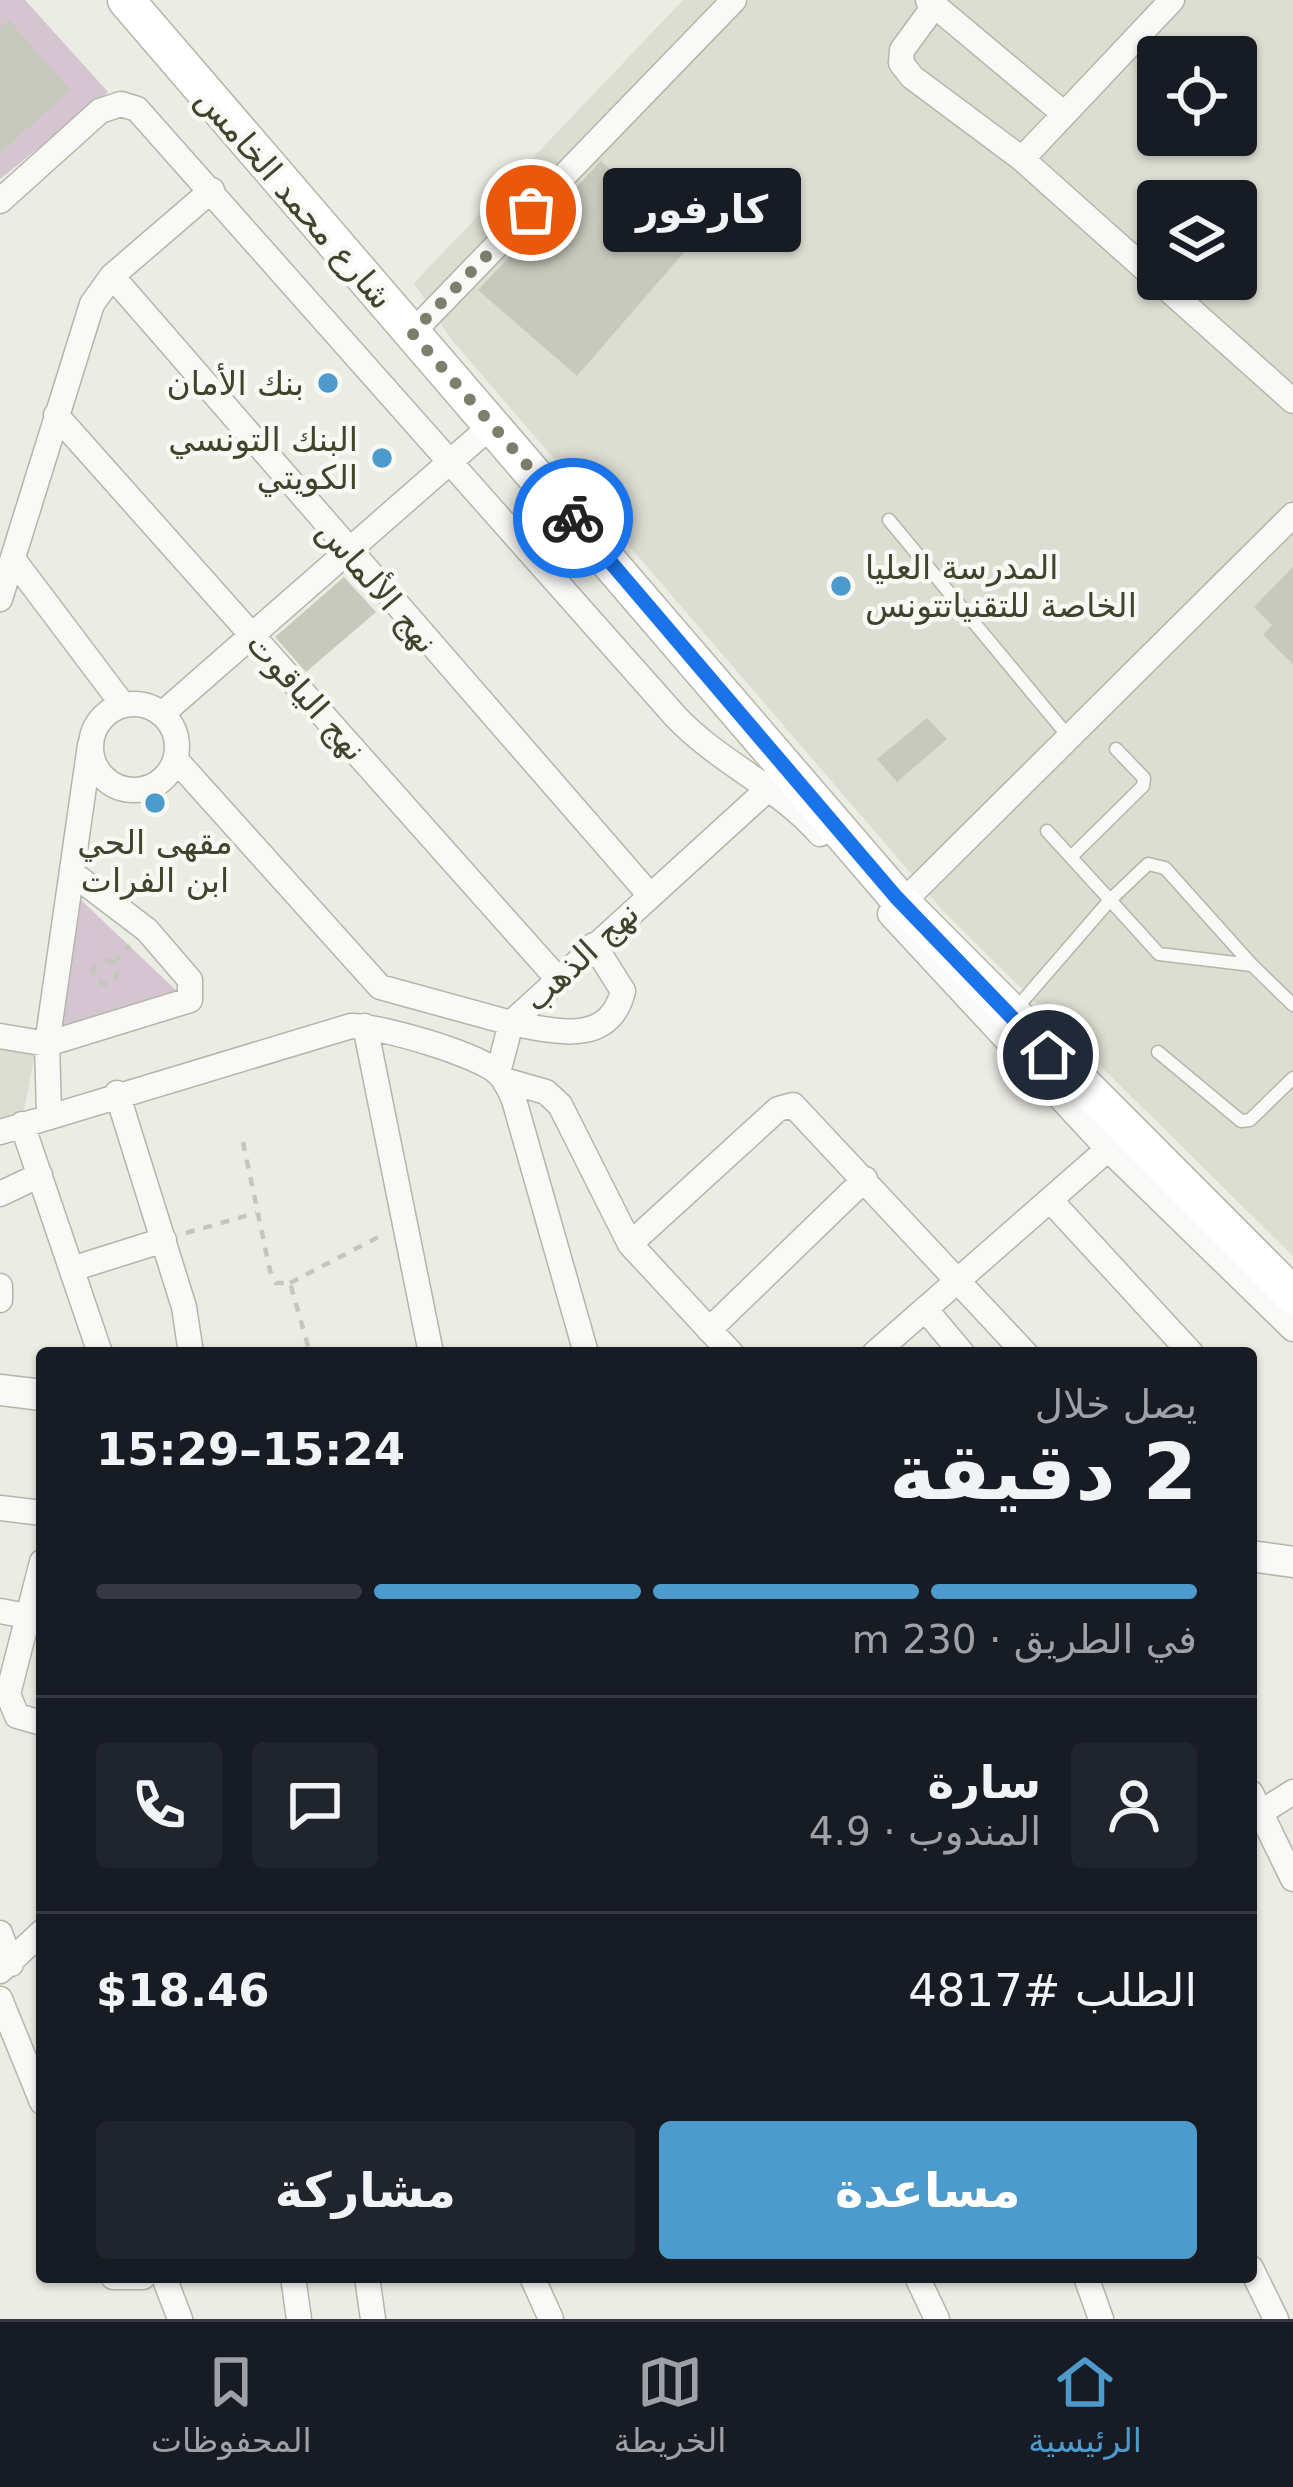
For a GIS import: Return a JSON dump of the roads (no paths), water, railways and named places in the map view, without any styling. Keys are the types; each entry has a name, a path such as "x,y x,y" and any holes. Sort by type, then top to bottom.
{"main road":[{"name":"شارع محمد الخامس","path":"126,0 902,904 1293,1295"}],"street":[{"path":"412,333 734,0"},
{"path":"1022,159 1172,0"},
{"path":"1063,113 931,3 902,50 904,69 1022,159 1293,401"},
{"path":"0,201 100,111 121,104 136,109 699,741 806,817 1108,1149 1293,1329"},
{"path":"0,599 80,330 112,276 212,190"},
{"name":"نهج الألماس","path":"112,276 648,893"},
{"name":"نهج الياقوت","path":"56,415 557,978"},
{"path":"162,714 491,426"},
{"path":"902,904 1293,515"},
{"path":"13,559 123,705"},
{"path":"49,1113 47,1044 90,745 97,724 123,705 144,705 162,714 176,734 176,760 162,781 139,791 114,787 95,769 90,745"},
{"path":"176,760 388,992 374,1028 404,1224 430,1347"},
{"name":"نهج الذهب","path":"388,992 512,1023 648,893 768,789"},
{"path":"0,1036 47,1044 182,1006 193,991 146,930 72,873"},
{"path":"584,1347 501,1077 512,1023 582,1032 610,1019 623,991 594,945"},
{"path":"98,1347 40,1175 11,1128 340,1028 374,1028 546,1092 560,1106 630,1244 725,1347"},
{"path":"117,1093 164,1240 189,1347"},
{"path":"630,1244 788,1105 865,1179 1020,1347"},
{"path":"882,1347 1108,1149"},
{"path":"0,1194 40,1175"},
{"path":"709,1330 865,1179"},
{"path":"1051,1201 1185,1347"},
{"path":"75,1268 164,1240"},
{"path":"0,1289 0,1300"},
{"path":"925,1309 957,1347"},
{"path":"0,1390 36,1394"},
{"path":"0,1508 36,1512"},
{"path":"1257,1557 1293,1562"},
{"path":"36,1595 8,1694 17,1716 36,1721"},
{"path":"0,1611 32,1617"},
{"path":"1257,1804 1293,1792"},
{"path":"1257,1809 1293,1879"},
{"path":"0,1933 6,1967"},
{"path":"6,1967 36,1938"},
{"path":"0,1999 36,2087"},
{"path":"1257,2280 1276,2319"},
{"path":"166,2283 180,2319"},
{"path":"293,2283 299,2319"},
{"path":"369,2283 374,2319"},
{"path":"535,2283 551,2319"},
{"path":"920,2283 937,2319"},
{"path":"1088,2283 1102,2319"}],"lane":[{"path":"889,520 1068,736"},
{"path":"1071,857 1143,785 1144,778 1116,749"},
{"path":"1047,831 1159,955 1252,965"},
{"path":"1009,1016 1110,900 1156,862 1293,1005"},
{"path":"1158,1052 1234,1120 1250,1120 1293,1078"}],"place":[{"name":"كارفور","path":"531,210"},
{"name":"بنك الأمان","path":"328,383"},
{"name":"البنك التونسي الكويتي","path":"382,458"},
{"name":"المدرسة العليا الخاصة للتقنياتتونس","path":"841,586"},
{"name":"مقهى الحي ابن الفرات","path":"155,803"}]}
